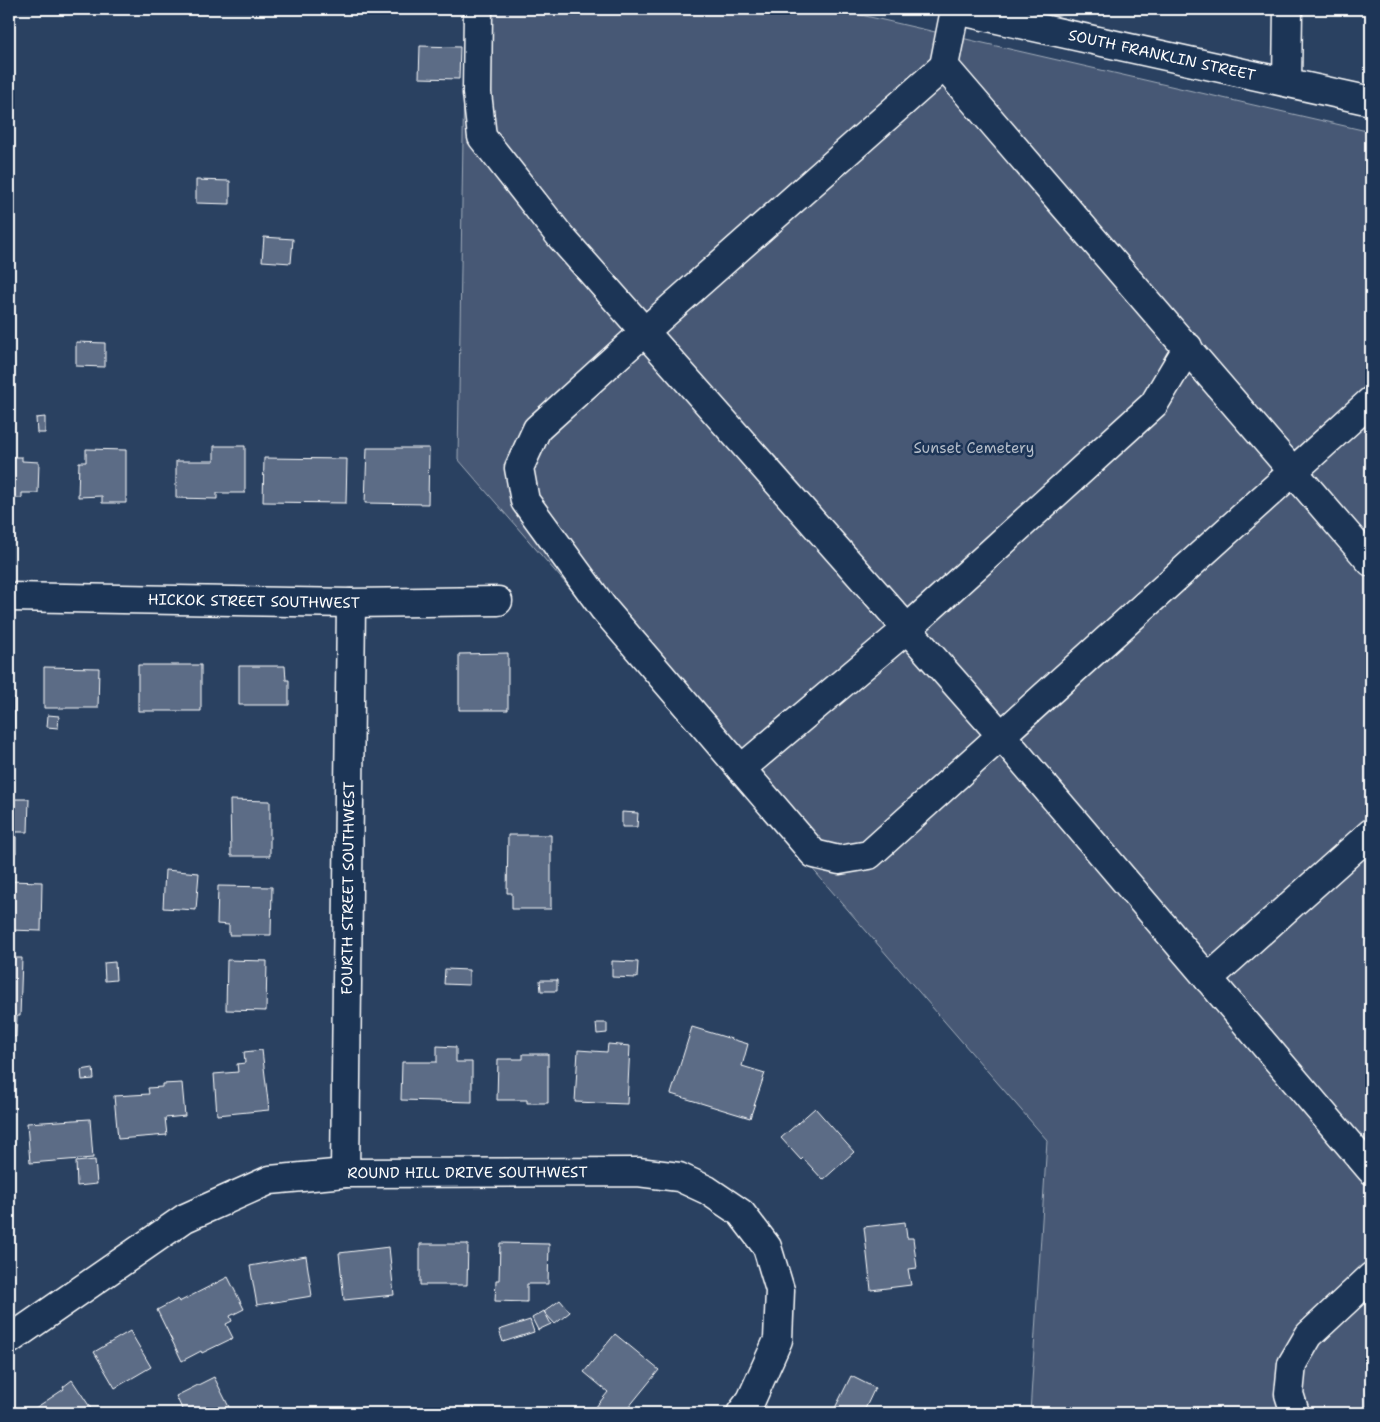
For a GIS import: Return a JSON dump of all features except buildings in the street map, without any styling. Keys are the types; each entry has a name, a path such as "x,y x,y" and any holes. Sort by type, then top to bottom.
{"street":[{"path":"478,9 477,93 482,137 560,236 1001,735 1371,1170"},
{"path":"954,9 944,66 537,429 519,468 525,501 604,608 814,854 839,860 868,855 1371,401"},
{"name":"SOUTH FRANKLIN STREET","path":"954,9 1371,101"},
{"path":"1287,82 1288,9"},
{"path":"944,66 1188,347 1371,562"},
{"path":"740,769 908,628 1154,404 1188,347"},
{"name":"HICKOK STREET SOUTHWEST","path":"9,597 351,603 498,601"},
{"name":"FOURTH STREET SOUTHWEST","path":"345,1173 351,603"},
{"path":"1208,979 1371,833"},
{"name":"ROUND HILL DRIVE SOUTHWEST","path":"9,1340 185,1218 270,1180 345,1173 638,1172 679,1177 707,1190 742,1213 767,1247 780,1290 778,1340 751,1400 741,1413"},
{"path":"1295,1413 1289,1394 1292,1364 1309,1336 1371,1277"}],"green space":[{"name":"Sunset Cemetery","path":"465,9 835,9 1371,132 1371,1413 1030,1413 1047,1140 458,459"}]}
